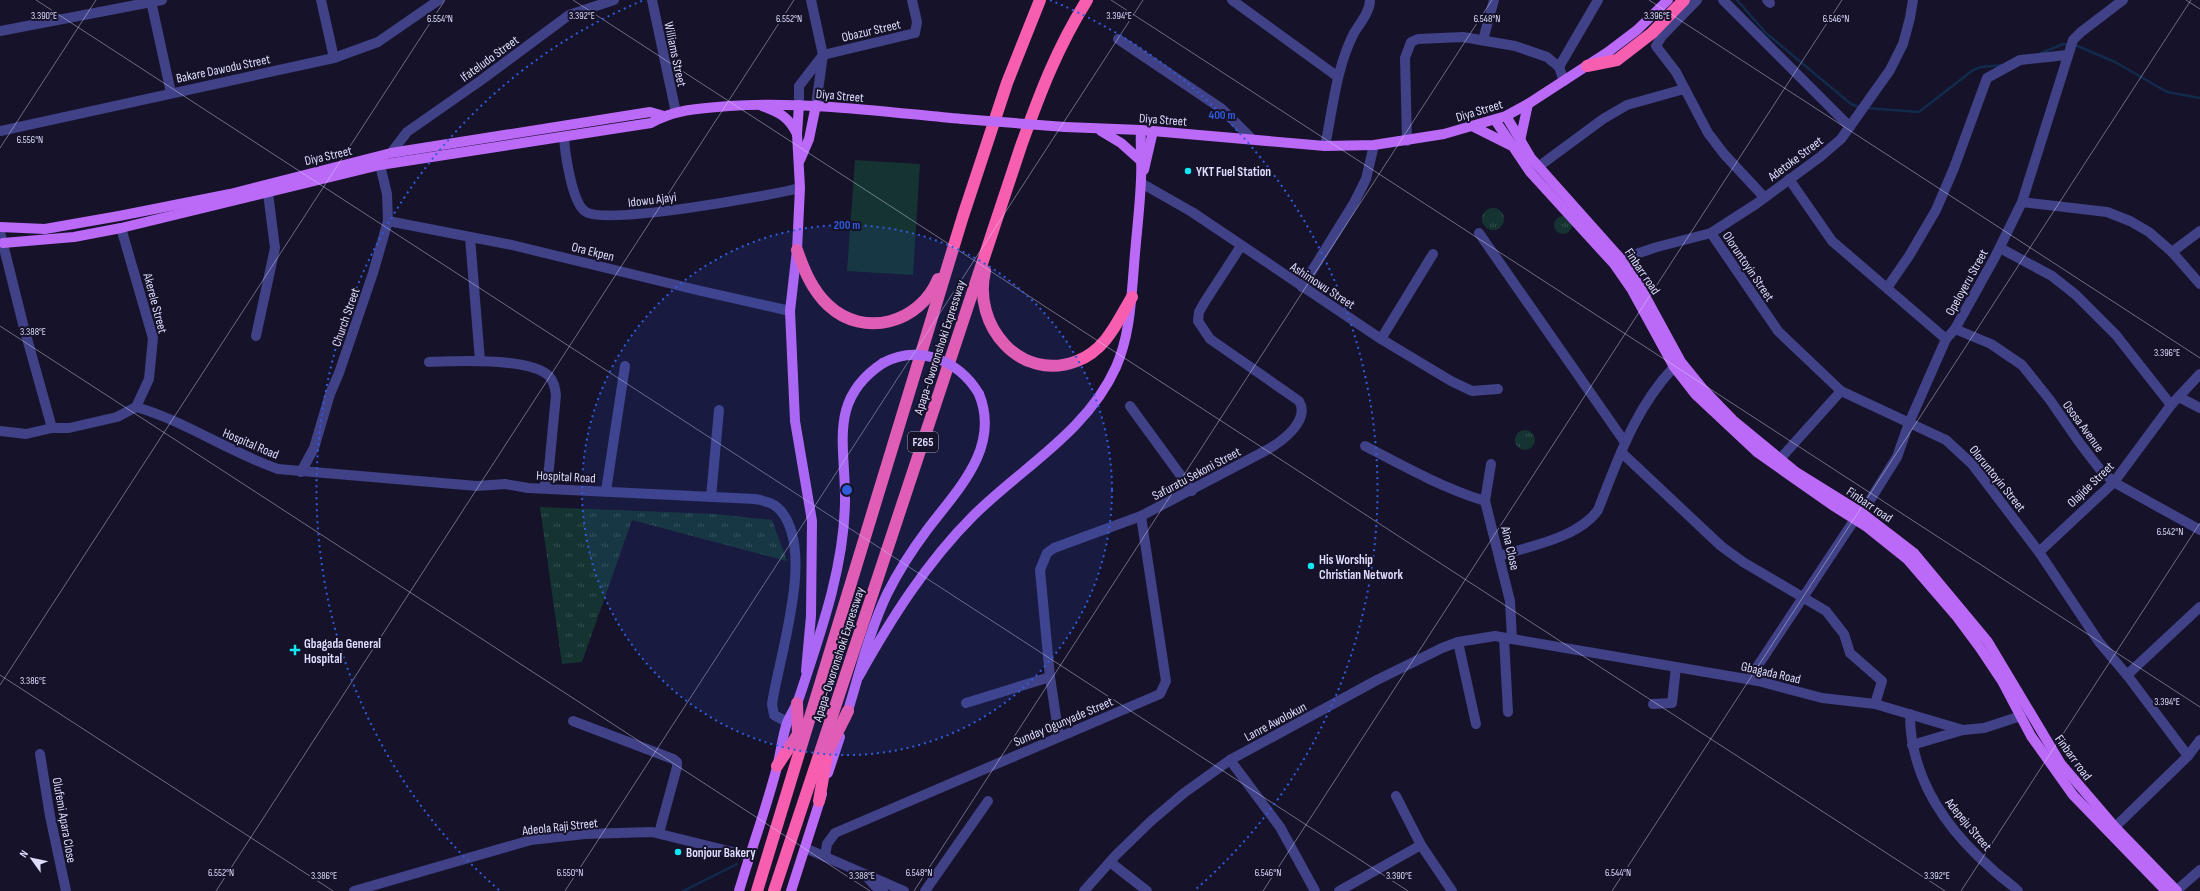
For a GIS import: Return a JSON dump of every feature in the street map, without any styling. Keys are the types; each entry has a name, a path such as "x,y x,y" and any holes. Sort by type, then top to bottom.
{"highway":[{"name":"Apapa-Oworonshoki Expressway","path":"757,891 796,768 963,216 1006,83 1040,0"},
{"name":"Apapa-Oworonshoki Expressway","path":"774,891 997,216 1049,70 1066,34 1087,0"},
{"path":"1587,66 1612,56 1652,32 1684,0"},
{"path":"797,250 803,268 818,294 838,314 864,324 878,324 896,321 910,313 934,289 963,216"},
{"path":"997,216 983,277 983,306 987,320 995,333 1014,352 1026,360 1050,365 1078,361 1089,354 1110,336 1132,297"},
{"path":"796,768 799,734 797,703"},
{"path":"778,766 799,734 815,704"},
{"path":"805,797 848,711"},
{"path":"819,801 833,714"}],"main road":[{"path":"1612,56 1668,0"},
{"name":"Diya Street","path":"3,243 74,237 121,228 380,165 651,124 664,116 698,108 757,104 816,105 962,119 1097,129 1141,130 1325,146 1374,145 1407,141 1472,126 1506,116 1528,104 1587,66"},
{"path":"757,104 780,113 790,121 797,134"},
{"path":"1515,143 1528,104"},
{"path":"799,105 797,134 800,188 797,250 790,310 796,421 812,521 811,616 806,671"},
{"path":"799,162 809,139 816,105"},
{"name":"Diya Street","path":"0,226 45,229 230,194 391,153 650,112 664,116"},
{"path":"1506,116 1515,143"},
{"path":"1495,120 1515,143 1527,161"},
{"path":"1472,126 1515,143"},
{"path":"1097,129 1121,143 1140,160"},
{"path":"859,676 913,588 943,550 972,516 1009,482 1045,454 1078,424 1116,368 1132,312 1141,181 1141,130"},
{"path":"1141,181 1153,131"},
{"name":"Finbarr road","path":"1527,161 1538,167 1620,259 1639,285 1681,362 1703,389 1733,420 1796,472 1858,516 1910,556 1988,642 2061,764 2115,828 2176,891"},
{"name":"Finbarr road","path":"1527,161 1614,264 1632,290 1674,367 1695,394 1758,453 1858,516"},
{"path":"806,671 833,586 844,526 845,502 842,443 843,419 852,393 872,370 883,363 905,354 921,354 935,358 961,372 971,382 979,394 986,416 986,426 976,461 968,475 926,532 887,594 864,649 859,676"},
{"name":"Finbarr road","path":"1910,556 1980,648 2002,681 2031,736 2073,794 2166,891"},
{"name":"Apapa-Oworonshoki Expressway","path":"739,891 778,766 787,722 797,703 806,671"},
{"name":"Apapa-Oworonshoki Expressway","path":"791,891 859,676"}],"street":[{"path":"322,0 334,58"},
{"name":"Bakare Dawodu Street","path":"0,131 334,58 378,42 439,0"},
{"name":"Ifateludo Street","path":"391,153 407,132 480,81 569,15 614,0"},
{"name":"Williams Street","path":"652,0 676,113"},
{"path":"811,0 823,55 816,105"},
{"name":"Obazur Street","path":"823,55 915,33 917,22 912,0"},
{"path":"1232,0 1338,77"},
{"path":"1325,146 1338,77 1344,55 1368,11 1370,0"},
{"path":"1484,40 1494,0"},
{"path":"1559,67 1598,0"},
{"path":"1697,0 1657,43 1656,46 1676,72 1708,133 1724,154 1764,197"},
{"path":"1723,0 1850,127"},
{"name":"Adetoke Street","path":"1620,259 1656,246 1711,233 1789,179 1841,139 1890,70 1903,44 1913,0"},
{"name":"Opeloyeru Street","path":"1748,679 1897,457 1909,423 1946,339 1955,329 2000,248 2022,202 2054,107 2068,53 2073,40 2081,32 2123,0"},
{"path":"0,31 156,1 171,93"},
{"path":"1407,141 1405,58 1411,42 1418,40 1463,37 1515,46 1541,55 1559,67 1564,81"},
{"path":"1118,39 1222,109 1252,139"},
{"path":"1887,288 1909,256 1936,210 1954,168 1987,78 2020,60 2068,53"},
{"path":"799,105 799,86 823,55"},
{"path":"1538,167 1603,119 1621,109 1641,100 1684,89"},
{"name":"Idowu Ajayi","path":"564,137 565,151 576,200 586,212 596,215 633,216 800,188"},
{"path":"1302,287 1354,203 1366,179 1374,145"},
{"name":"Church Street","path":"301,472 314,448 330,394 339,373 373,273 388,221 387,194 380,165"},
{"path":"1789,179 1832,241 1946,339"},
{"name":"Ashimowu Street","path":"1141,181 1192,212 1302,287 1451,382 1472,391 1498,389"},
{"path":"256,336 275,248 268,193"},
{"path":"2022,202 2107,212 2130,221 2149,232 2172,252 2200,284"},
{"name":"Ora Ekpen","path":"388,221 470,237 790,310"},
{"name":"Akerele Street","path":"121,228 153,338 150,379 136,407"},
{"path":"2172,252 2200,231"},
{"path":"0,232 23,324 52,428"},
{"path":"1479,233 1624,441"},
{"name":"Oloruntoyin Street","path":"1711,233 1778,330 1842,391 1946,440 1972,464 2039,552 2086,624 2127,675 2188,756"},
{"path":"470,237 480,361"},
{"name":"Safuratu Sekoni Street","path":"1059,737 1050,677 1040,570 1042,561 1047,553 1054,548 1141,516 1192,491 1277,445 1302,416 1299,402 1210,339 1198,321 1199,312 1204,303 1241,246"},
{"path":"2000,248 2052,276 2076,295 2116,335 2171,405"},
{"path":"1380,338 1433,254"},
{"name":"Ososa Avenue","path":"1955,329 1991,344 2022,365 2050,400 2102,472 2114,482 2200,530"},
{"path":"429,362 480,361 534,366 549,376 555,385 556,396 549,468 544,488"},
{"path":"606,491 625,366"},
{"path":"1499,556 1574,531 1592,518 1598,510 1624,441 1654,391 1674,367"},
{"name":"Olajide Street","path":"2039,552 2114,482 2171,405 2200,374"},
{"path":"1780,459 1842,391"},
{"path":"2179,397 2200,408"},
{"path":"1130,406 1192,491"},
{"path":"0,431 26,434 52,428 69,428 116,416 136,407"},
{"name":"Hospital Road","path":"136,407 155,413 257,462 278,469 477,486 505,484 544,488 766,501 779,509 785,516 795,553 794,602 772,704 774,715 787,722"},
{"path":"710,497 719,410"},
{"path":"1365,446 1431,481 1459,493 1485,501"},
{"path":"1620,452 1721,546 1743,562 1826,612 1844,634 1850,653 1882,681 1875,704"},
{"name":"Aina Close","path":"1491,464 1485,501 1510,601 1508,638 1508,712"},
{"name":"Sunday Ogunyade Street","path":"825,857 827,844 835,833 1160,694 1166,682 1141,516"},
{"path":"2127,675 2200,607"},
{"name":"Lanre Awolokun","path":"1084,891 1110,862 1151,821 1184,793 1230,760 1377,680 1442,648 1458,642 1495,636 1508,638"},
{"name":"Gbagada Road","path":"1508,638 1748,679 1822,698 1875,704 1963,730 1984,728 2021,716"},
{"path":"1458,642 1476,724"},
{"path":"1653,704 1672,702 1676,667"},
{"path":"966,703 1050,677"},
{"name":"Adepeju Street","path":"1910,714 1912,745 1919,773 1935,804 1951,827 1992,870 2018,891"},
{"path":"573,721 673,759 677,762 677,767 659,833"},
{"path":"1912,745 1963,730"},
{"path":"2115,828 2188,756 2200,740"},
{"name":"Olufemi Apara Close","path":"40,754 51,823 66,891"},
{"path":"1230,760 1280,827 1315,891"},
{"path":"1396,796 1421,845 1452,891"},
{"path":"925,891 988,801"},
{"name":"Adeola Raji Street","path":"354,891 531,840 584,834 659,833 750,856"},
{"path":"1339,891 1421,845"},
{"path":"804,848 867,877 880,880 904,891"},
{"path":"1110,862 1147,891"},
{"path":"2176,891 2200,870"},
{"path":"867,877 875,886 883,891"}],"green space":[{"path":"855,160 920,164 913,275 847,271"},
{"path":"1493,208 1501,211 1504,219 1501,227 1493,230 1485,227 1482,219 1485,211"},
{"path":"1563,216 1567,217 1571,221 1571,229 1567,233 1563,234 1559,233 1555,229 1554,225 1555,221 1559,217"},
{"path":"1525,430 1532,433 1535,440 1532,447 1525,450 1518,447 1515,440 1518,433"},
{"path":"540,507 715,514 772,520 787,561 632,520 582,662 562,664"}],"waterway":[{"path":"1737,0 1766,33 1851,104 1861,108"},
{"path":"2039,54 2063,44 2070,45"},
{"path":"2075,45 2115,62 2167,92 2200,98"},
{"path":"1866,108 1919,112 1973,70 1981,67 2003,65"},
{"path":"683,891 737,864"}],"place":[{"name":"YKT Fuel Station","path":"1188,171"},
{"name":"His Worship Christian Network","path":"1311,566"},
{"name":"Gbagada General Hospital","path":"295,650"},
{"name":"Bonjour Bakery","path":"678,852"}]}
